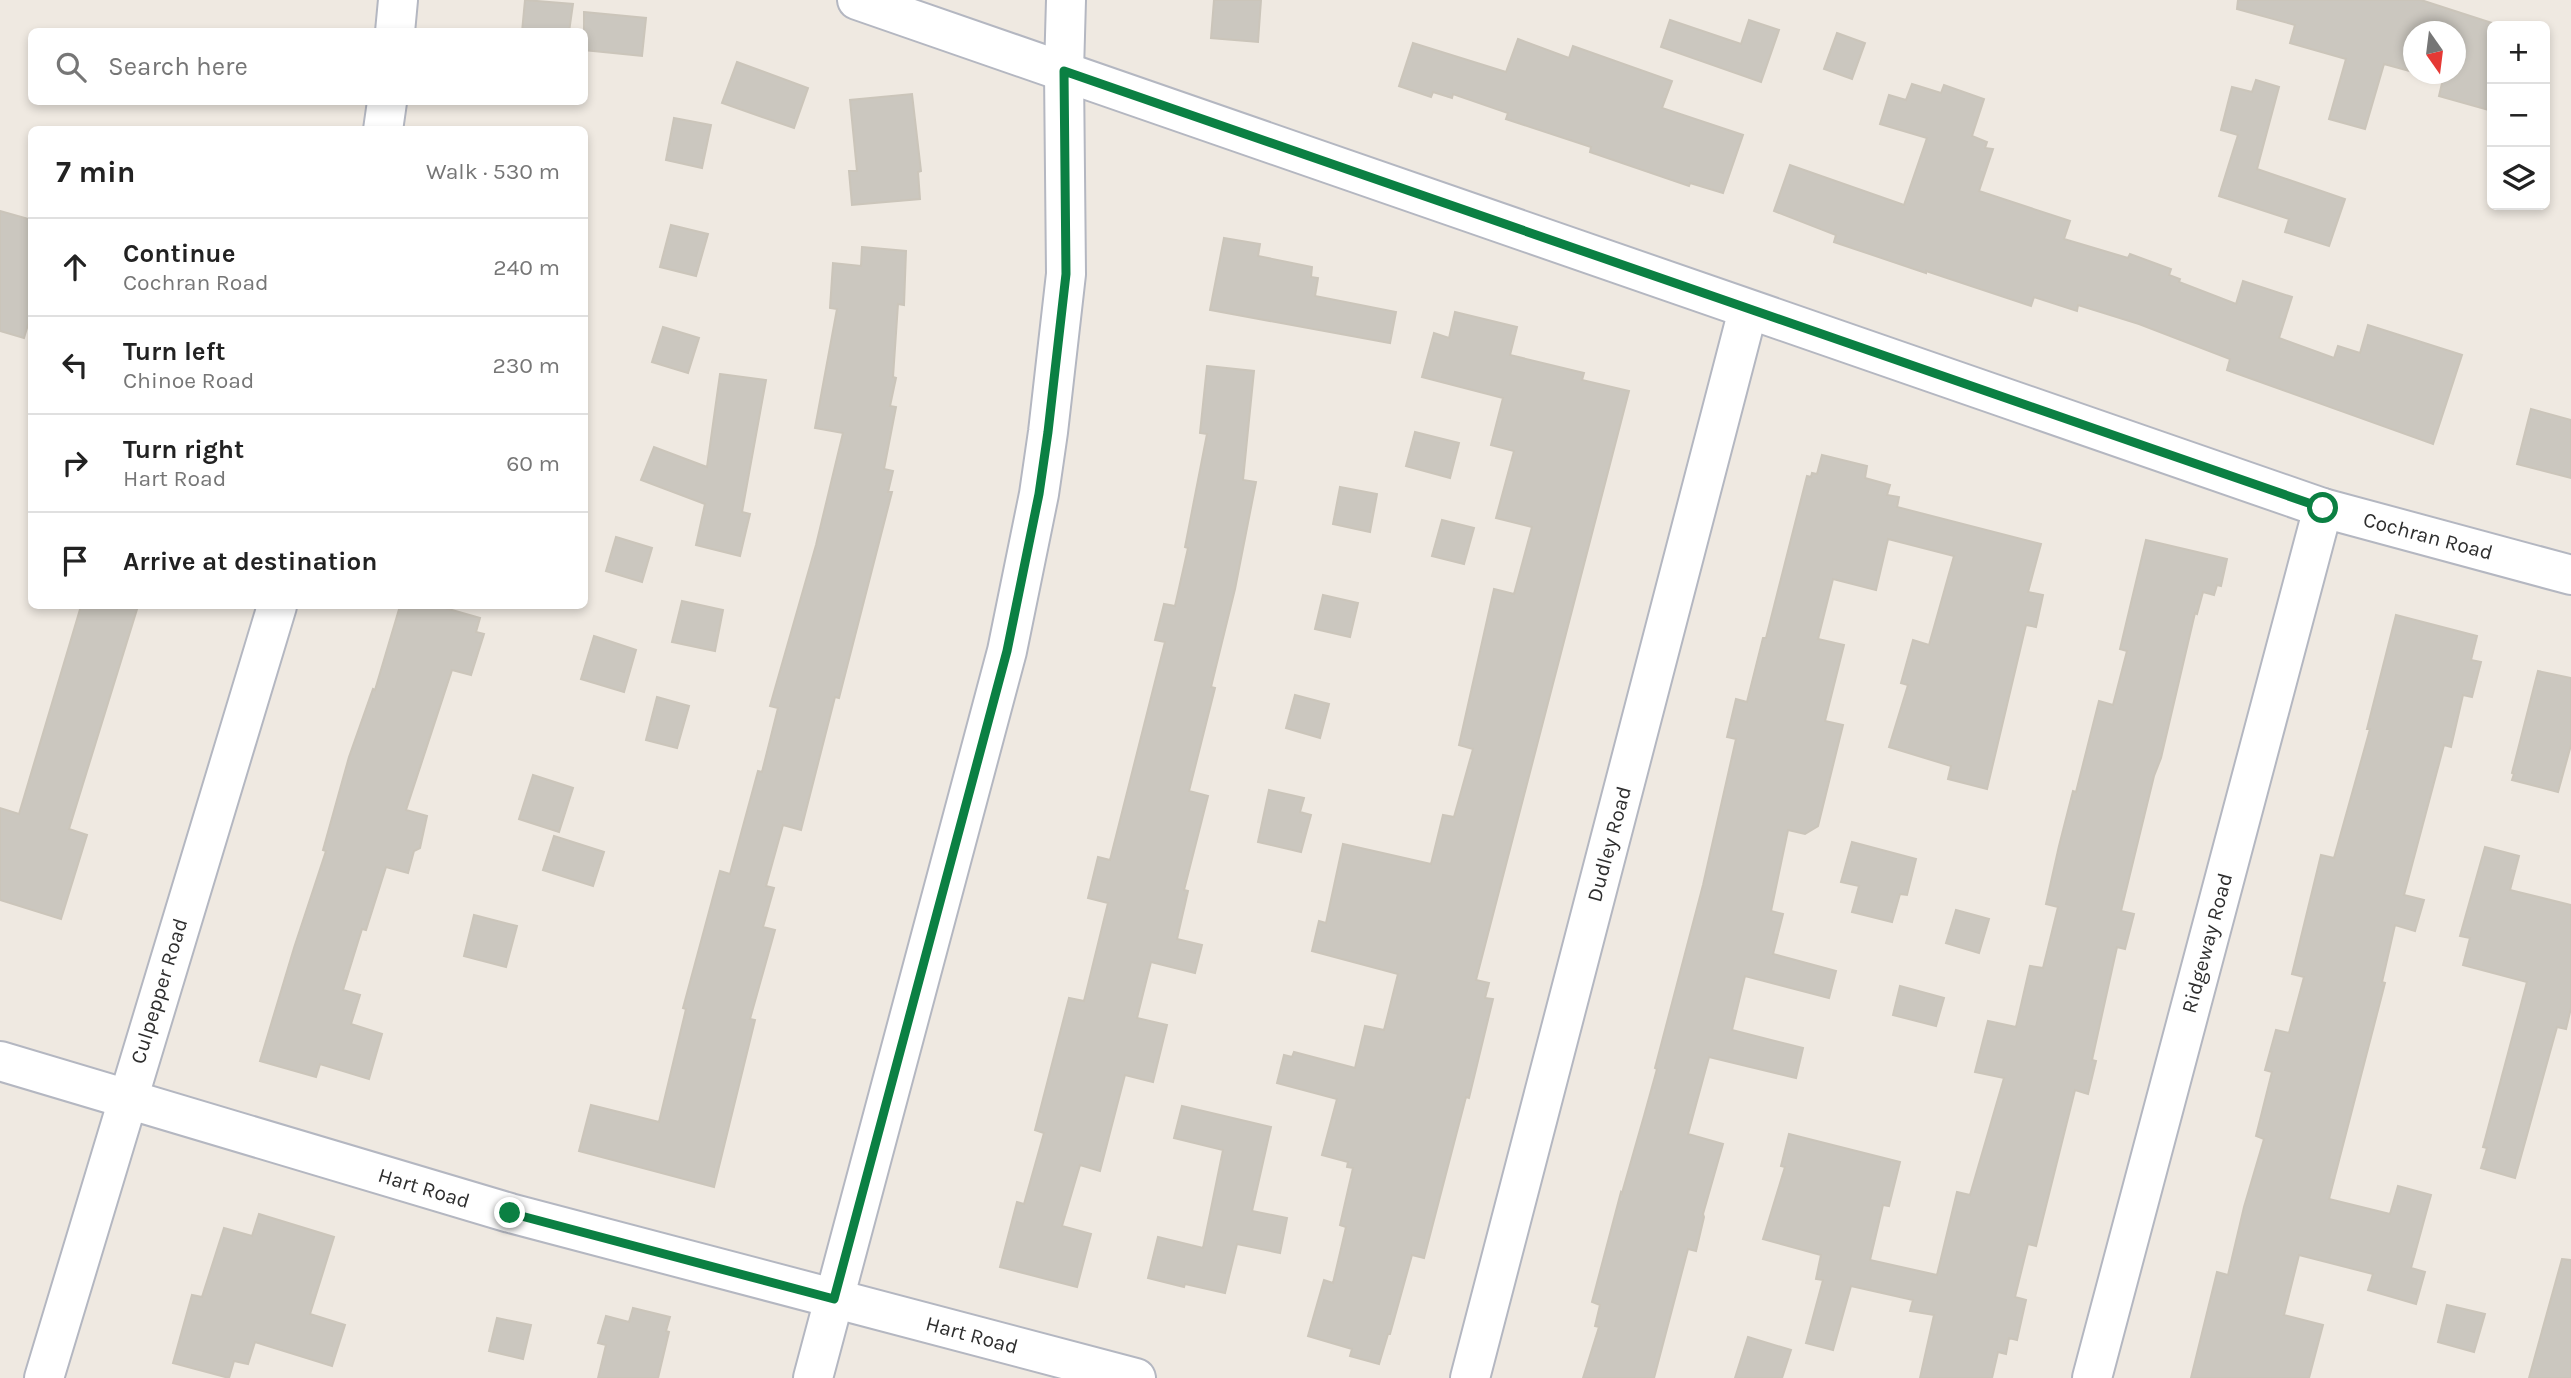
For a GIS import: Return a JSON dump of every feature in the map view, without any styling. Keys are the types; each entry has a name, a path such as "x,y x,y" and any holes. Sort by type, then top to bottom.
{"street":[{"path":"395,28 398,0"},
{"name":"Cochran Road","path":"857,0 2323,508 2571,575"},
{"path":"813,1378 1007,651 1039,494 1066,274 1066,0"},
{"path":"384,126 387,105"},
{"name":"Dudley Road","path":"1470,1378 1748,310"},
{"name":"Ridgeway Road","path":"2092,1378 2323,508"},
{"name":"Culpepper Road","path":"44,1378 276,609"},
{"name":"Hart Road","path":"0,1061 510,1213 1136,1378"}],"building":[{"path":"525,0 573,4 570,28 522,28"},
{"path":"1214,0 1261,0 1258,42 1211,38"},
{"path":"2238,0 2421,0 2487,21 2487,110 2439,96 2442,84 2466,84 2466,21 2403,21 2403,69 2384,64 2365,129 2329,119 2346,59 2290,43 2295,25 2237,9"},
{"path":"584,12 646,18 642,56 588,50 588,28 584,28"},
{"path":"1670,20 1741,44 1749,20 1779,30 1761,82 1661,47"},
{"path":"1837,33 1865,43 1852,79 1824,69"},
{"path":"1518,39 1569,58 1573,46 1672,81 1662,108 1743,135 1723,193 1690,183 1689,186 1590,152 1591,147 1506,119 1508,113 1453,94 1452,98 1433,92 1431,97 1399,86 1413,43 1506,72"},
{"path":"737,62 808,88 794,128 722,103"},
{"path":"2256,80 2279,87 2257,169 2345,199 2329,246 2285,232 2289,219 2219,196 2238,135 2221,130 2232,87 2252,92"},
{"path":"1912,84 1941,93 1944,85 1984,99 1972,136 1987,142 1985,148 1993,149 1979,191 2070,221 2064,239 2128,258 2130,254 2171,269 2169,275 2180,279 2179,282 2236,304 2243,281 2292,297 2279,338 2334,358 2338,346 2360,353 2368,325 2462,355 2433,444 2227,370 2230,359 2139,324 2078,305 2077,311 2034,297 2031,306 1834,242 1836,235 1774,211 1790,165 1904,205 1927,138 1880,124 1889,95 1906,100"},
{"path":"912,94 921,171 918,172 920,199 852,205 849,171 857,171 850,100"},
{"path":"674,118 711,125 702,168 666,160"},
{"path":"0,211 28,219 28,324 24,338 0,331"},
{"path":"671,225 708,234 696,276 660,267"},
{"path":"1224,238 1260,244 1258,256 1312,267 1311,277 1318,278 1315,296 1396,312 1390,343 1210,310"},
{"path":"862,247 906,251 904,305 898,304 893,377 896,378 890,406 896,407 884,469 893,471 888,492 892,492 839,698 835,697 801,830 783,825 766,886 774,888 763,927 775,930 750,1019 755,1020 714,1187 579,1151 591,1105 659,1122 686,1009 683,1008 720,871 730,874 758,771 762,772 778,708 770,706 816,545 843,433 815,428 837,309 830,308 833,263 861,266"},
{"path":"1455,312 1517,327 1510,355 1584,373 1582,380 1629,391 1476,980 1489,983 1485,998 1493,999 1469,1098 1466,1097 1424,1258 1412,1255 1379,1364 1350,1356 1352,1349 1308,1336 1324,1280 1333,1283 1346,1227 1340,1225 1353,1168 1347,1167 1348,1162 1322,1155 1337,1099 1277,1083 1284,1055 1292,1057 1294,1052 1355,1068 1365,1026 1384,1030 1398,974 1312,951 1319,921 1326,923 1343,844 1431,864 1443,815 1454,817 1473,749 1459,745 1494,589 1514,594 1532,527 1496,518 1514,451 1491,445 1503,398 1422,377 1434,333 1449,338"},
{"path":"663,327 699,338 688,373 652,362"},
{"path":"1207,366 1254,371 1243,480 1256,482 1235,589 1211,687 1215,688 1189,791 1208,796 1184,890 1188,891 1177,939 1202,945 1195,973 1151,962 1137,1018 1167,1025 1153,1082 1125,1075 1100,1171 1080,1165 1062,1226 1091,1234 1077,1287 1000,1267 1017,1202 1024,1204 1044,1133 1035,1130 1069,998 1084,1001 1108,903 1088,898 1098,857 1110,860 1165,642 1155,640 1164,604 1175,606 1188,548 1185,547 1207,434 1200,433"},
{"path":"720,374 766,380 742,512 750,514 740,556 696,545 705,504 641,480 654,447 707,467"},
{"path":"2531,409 2571,420 2571,478 2517,464"},
{"path":"1415,432 1459,443 1450,478 1406,466"},
{"path":"1822,455 1867,466 1865,478 1890,485 1887,495 1899,497 1897,507 2041,544 2028,592 2043,595 2036,627 2026,625 1987,789 1948,779 1951,766 1889,747 1908,685 1901,683 1913,640 1929,645 1954,556 1888,539 1876,590 1833,579 1818,639 1844,645 1825,721 1843,725 1818,826 1805,834 1788,830 1771,911 1783,914 1773,954 1836,971 1829,998 1745,976 1732,1030 1803,1048 1796,1078 1709,1057 1688,1134 1723,1144 1703,1214 1696,1251 1688,1249 1654,1378 1583,1378 1599,1327 1595,1326 1600,1305 1592,1302 1657,1069 1655,1068 1703,885 1736,739 1727,737 1736,699 1747,702 1807,476 1817,474"},
{"path":"1340,487 1377,494 1370,532 1333,524"},
{"path":"1442,520 1474,528 1464,564 1432,556"},
{"path":"616,537 652,548 642,582 606,571"},
{"path":"2146,540 2227,559 2221,586 2217,585 2214,595 2203,592 2197,614 2195,613 2121,911 2134,914 2125,949 2117,947 2092,1060 2096,1061 2088,1094 2075,1090 2036,1246 2028,1244 2015,1297 2026,1300 2017,1340 2009,1338 2006,1354 1998,1352 1992,1378 1920,1378 1934,1315 1910,1311 1913,1300 1851,1286 1833,1350 1806,1343 1823,1280 1816,1279 1821,1255 1763,1239 1785,1167 1781,1166 1789,1134 1900,1162 1889,1206 1883,1205 1870,1260 1937,1275 1957,1192 1970,1195 2004,1078 1975,1072 1988,1021 2016,1027 2030,966 2043,968 2058,907 2046,904 2059,846 2099,701 2113,705 2127,651 2120,649"},
{"path":"1323,595 1358,603 1350,637 1315,629"},
{"path":"682,601 723,610 715,651 672,642"},
{"path":"80,609 137,609 69,829 87,835 61,919 0,900 0,808 19,814"},
{"path":"399,609 448,609 480,618 476,632 484,634 471,675 452,670 406,810 427,816 420,848 414,851 408,873 386,867 366,930 362,929 343,990 360,995 351,1024 382,1034 369,1079 320,1064 316,1077 260,1061 326,851 323,850 349,757 373,689 375,690"},
{"path":"2396,615 2477,636 2471,660 2481,662 2472,697 2463,695 2451,747 2444,745 2404,895 2424,900 2415,931 2395,925 2382,982 2385,983 2329,1199 2390,1214 2398,1186 2431,1195 2411,1268 2425,1272 2416,1304 2368,1290 2373,1274 2299,1255 2284,1315 2323,1325 2309,1378 2191,1378 2217,1272 2228,1275 2264,1139 2256,1136 2272,1072 2265,1070 2276,1030 2289,1033 2304,977 2292,974 2321,855 2334,858 2370,729 2367,729"},
{"path":"594,636 636,650 624,692 581,679"},
{"path":"2538,671 2571,678 2571,745 2558,792 2512,780"},
{"path":"1295,695 1329,704 1320,738 1286,728"},
{"path":"657,697 689,706 677,748 646,740"},
{"path":"533,775 573,788 559,832 519,819"},
{"path":"1269,790 1304,798 1300,812 1311,815 1301,852 1258,842"},
{"path":"554,836 604,852 593,886 543,870"},
{"path":"1852,842 1916,859 1907,895 1900,894 1892,922 1852,912 1859,886 1841,882"},
{"path":"2485,847 2519,856 2510,890 2571,905 2571,1008 2566,1029 2557,1027 2515,1178 2481,1168 2487,1148 2483,1147 2527,982 2463,965 2470,938 2460,936"},
{"path":"1956,910 1989,919 1979,953 1946,943"},
{"path":"474,915 517,926 506,967 464,956"},
{"path":"1900,986 1944,998 1936,1026 1893,1015"},
{"path":"1182,1106 1271,1127 1252,1211 1287,1218 1280,1253 1237,1244 1225,1293 1148,1278 1158,1237 1203,1248 1223,1150 1174,1138"},
{"path":"259,1214 334,1237 310,1314 345,1325 332,1366 255,1342 248,1364 234,1361 229,1378 173,1363 192,1295 202,1297 224,1228 252,1236"},
{"path":"2562,1259 2571,1260 2571,1378 2529,1378"},
{"path":"2447,1305 2485,1314 2474,1352 2438,1342"},
{"path":"633,1308 670,1317 658,1378 598,1378 606,1345 598,1343 606,1316 629,1322"},
{"path":"497,1318 531,1325 523,1359 489,1351"},
{"path":"1748,1337 1791,1350 1782,1378 1735,1378"}],"route":[{"path":"510,1213 834,1299 1007,651 1039,494 1066,274 1064,71 2323,508"}]}
